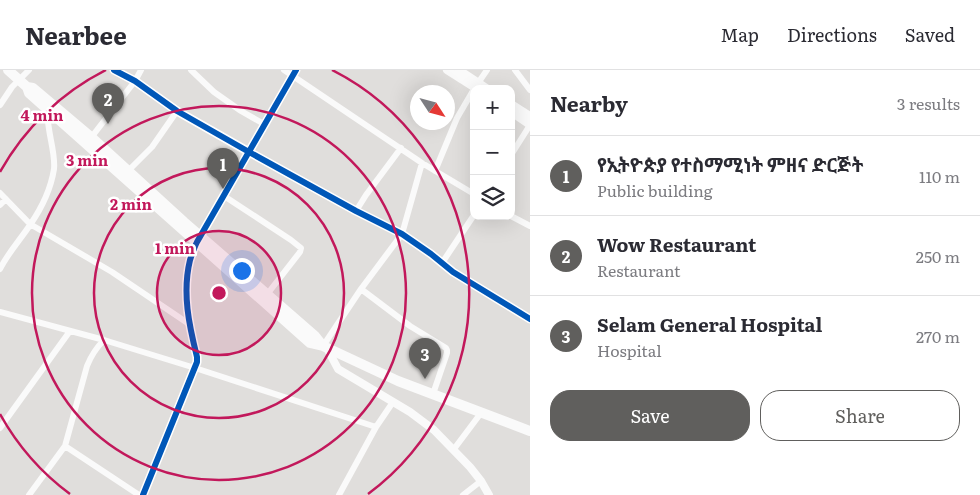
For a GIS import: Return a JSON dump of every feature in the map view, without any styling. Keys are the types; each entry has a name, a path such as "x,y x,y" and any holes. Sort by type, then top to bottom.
{"highway":[{"path":"17,78 29,93 49,106 265,298 310,343 326,348 398,381 530,431"}],"street":[{"path":"0,105 17,78 29,70"},
{"path":"114,70 135,81 177,111 356,211 402,234 453,272 530,319"},
{"path":"89,141 135,81 141,70"},
{"path":"191,70 214,92 264,124"},
{"path":"284,70 294,73 435,172 470,192"},
{"path":"447,70 473,85"},
{"path":"459,70 474,85"},
{"path":"477,85 487,70"},
{"path":"515,70 529,88"},
{"path":"143,495 197,362 186,298 190,261 198,238 294,73"},
{"path":"435,172 457,118 470,97"},
{"path":"0,269 2,258 30,224 40,208 51,182 54,166 49,106"},
{"path":"515,107 530,116"},
{"path":"126,174 152,147 177,111"},
{"path":"515,115 530,125 515,149"},
{"path":"356,211 401,148"},
{"path":"422,163 402,234 362,290 326,348 338,369 410,412 434,430 470,467 489,495"},
{"path":"0,193 30,224 112,272 189,324"},
{"path":"224,196 291,240 300,248 300,252 265,298"},
{"path":"0,204 6,199"},
{"path":"515,218 530,226"},
{"path":"442,263 471,220"},
{"path":"362,290 410,326 446,348 447,350 433,394"},
{"path":"0,312 104,340 376,427"},
{"path":"0,428 70,331"},
{"path":"29,495 65,446 87,366 91,356 104,340"},
{"path":"339,495 376,427 393,402"},
{"path":"454,449 481,413"},
{"path":"65,446 139,495"},
{"path":"463,495 481,481"}],"cycle path":[{"path":"114,70 135,81 177,111 356,211 402,234 453,272 530,319"},
{"path":"143,495 197,362 189,321 187,297 188,272 192,253 296,70"}],"place":[{"name":"Wow Restaurant","path":"108,124"},
{"name":"የኢትዮጵያ የተስማሚነት ምዘና ድርጅት","path":"223,189"},
{"name":"Selam General Hospital","path":"425,379"}]}
